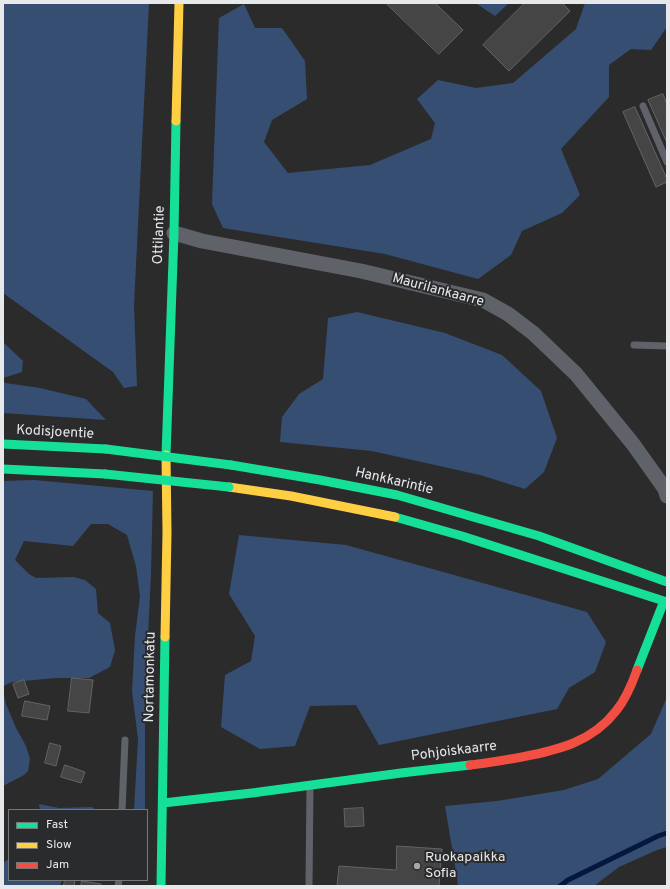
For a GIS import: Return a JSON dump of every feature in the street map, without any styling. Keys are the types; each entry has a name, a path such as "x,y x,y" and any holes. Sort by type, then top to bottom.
{"main road":[{"name":"Ottilantie","path":"166,468 174,233 179,3"},
{"name":"Kodisjoentie","path":"3,444 106,450"},
{"name":"Hankkarintie","path":"106,450 230,465 397,495 539,536 667,582"},
{"name":"Nortamonkatu","path":"161,886 167,533 166,468"},
{"path":"3,469 105,474 229,486 291,496 399,518 470,538 666,601"},
{"name":"Pohjoiskaarre","path":"163,803 488,763 562,748 583,739 600,728 612,717 623,701 634,678 666,601"}],"street":[{"name":"Maurilankaarre","path":"174,233 202,240 361,271 482,300 508,314 533,333 576,374 633,444 665,489 667,496"},
{"path":"666,601 667,586"}],"lane":[{"path":"643,106 667,162"},
{"path":"634,345 667,346"},
{"path":"122,809 125,740"},
{"path":"309,886 310,784"}],"shaded area":[{"path":"3,3 149,3 134,305 137,386 124,388 113,372 3,293"},
{"path":"509,3 495,16 477,4"},
{"path":"585,3 667,3 667,27 651,50 631,49 609,65 609,97 561,149 580,195 562,213 522,231 511,255 478,279 385,254 223,228 212,204 219,18 244,4 255,28 282,28 305,61 307,99 272,120 264,142 288,173 370,165 431,139 435,123 417,99 438,80 476,88 513,83 576,29"},
{"path":"357,312 445,333 502,355 541,391 557,438 544,472 525,489 480,475 372,451 280,442 282,417 299,394 323,379 328,318"},
{"path":"3,342 23,361 22,372 3,378"},
{"path":"3,381 5,383 40,388 86,399 106,420 3,413"},
{"path":"34,480 153,491 145,701 145,809 134,809 138,739 132,691 135,636 140,596 136,566 127,535 108,524 91,524 73,546 24,541 15,560 29,574 36,578 74,577 85,580 96,589 98,613 110,623 115,650 110,667 89,678 56,678 12,682 3,686 3,481"},
{"path":"239,535 346,545 587,612 606,642 595,672 569,688 557,709 379,745 356,705 310,706 295,746 260,749 221,727 225,675 251,661 255,636 229,594"},
{"path":"3,691 6,704 16,728 26,746 30,759 28,771 24,775 3,786"},
{"path":"667,697 667,847 619,867 594,886 458,886 445,806 497,801 564,790 598,779 651,734"},
{"path":"39,804 59,808 92,807 94,809 40,809"},
{"path":"8,860 8,881 62,881 60,886 3,886 3,863"}],"building":[{"path":"386,3 435,3 463,30 439,54"},
{"path":"525,3 562,3 570,11 509,71 483,45"},
{"path":"663,94 667,104 667,143 648,100"},
{"path":"635,107 667,179 667,182 656,187 623,112"},
{"path":"72,678 93,680 89,713 68,711"},
{"path":"24,680 29,694 18,698 13,684"},
{"path":"25,701 50,706 47,720 22,716"},
{"path":"50,743 61,746 56,766 45,763"},
{"path":"65,765 85,772 81,783 61,777"},
{"path":"363,808 364,826 345,827 344,809"},
{"path":"397,846 442,849 439,886 337,886 339,866 396,870"},
{"path":"65,881 75,881 74,886 64,885"},
{"path":"82,881 101,884 101,886 81,886"}],"waterway":[{"path":"560,886 568,880 667,833"}],"traffic: fast":[{"path":"166,455 174,233 176,121"},
{"path":"3,444 106,449"},
{"path":"106,449 231,465"},
{"path":"231,465 397,495 539,536 667,582"},
{"path":"3,469 105,474"},
{"path":"105,474 229,487"},
{"path":"395,517 462,536 667,602"},
{"path":"637,670 664,601"},
{"path":"161,886 165,637"},
{"path":"163,803 470,765"}],"traffic: slow":[{"path":"176,121 179,3"},
{"path":"165,637 167,533 166,455"},
{"path":"229,487 291,496 395,517"}],"traffic: jam":[{"path":"470,765 516,758 561,748 585,737 607,722 620,706 637,670"}],"place":[{"name":"Ruokapaikka Sofia","path":"417,866"}]}
